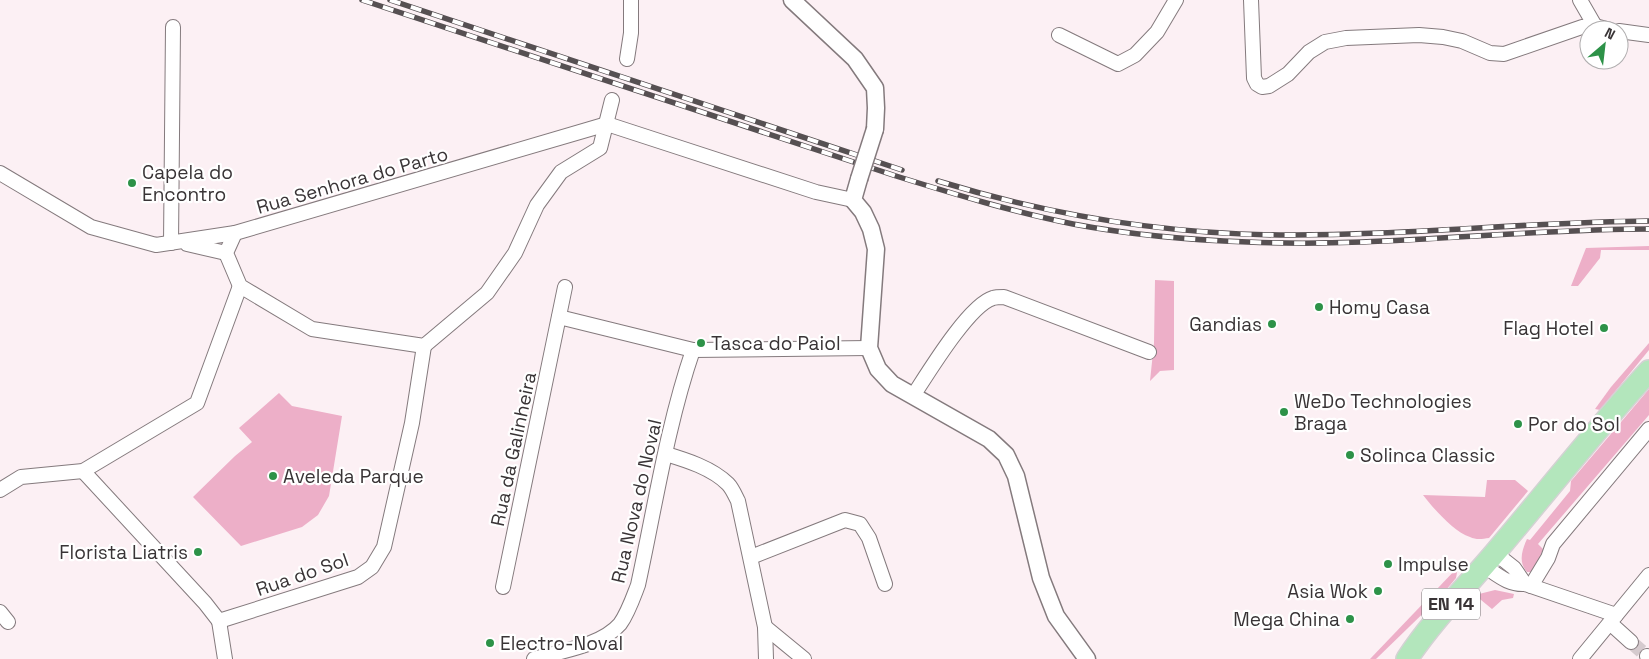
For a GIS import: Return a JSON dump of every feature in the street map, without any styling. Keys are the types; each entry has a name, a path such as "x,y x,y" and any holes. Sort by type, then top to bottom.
{"main road":[{"name":"EN 14","path":"1393,659 1413,651 1595,432 1649,371"}],"street":[{"path":"627,59 632,0"},
{"path":"792,0 855,60 875,88 875,129 853,200"},
{"path":"1059,35 1118,64 1135,55 1157,32 1176,0"},
{"path":"1251,0 1254,78 1257,84 1262,87 1269,86 1288,74 1309,52 1326,42 1346,38 1420,35 1444,37 1490,53 1504,54 1579,28"},
{"path":"1580,0 1592,20"},
{"path":"173,28 175,242 226,253"},
{"path":"1629,32 1649,35"},
{"path":"235,234 226,253 240,286 312,329 424,346 487,293 515,253 537,205 561,172 600,148 612,100"},
{"path":"607,124 816,192 853,200 863,212 871,229 876,249 869,348 878,369 892,384 988,439 1006,455 1016,476 1041,578 1056,616 1087,659"},
{"name":"Rua Senhora do Parto","path":"0,172 91,227 156,245 235,234 607,124"},
{"path":"0,490 21,477 83,471 197,403 240,286"},
{"name":"Rua da Galinheira","path":"503,587 565,287"},
{"path":"913,396 967,318 980,306 993,298 1004,298 1150,352"},
{"path":"559,317 693,350 869,348"},
{"name":"Rua do Sol","path":"219,622 358,577 372,567 384,547 412,423 424,346"},
{"name":"Rua Nova do Noval","path":"534,659 602,639 620,624 630,605 638,585 666,454 684,378 693,350"},
{"path":"1528,585 1548,558 1553,544 1649,429"},
{"path":"666,454 686,460 715,474 728,484 738,501 752,557 765,627 766,659"},
{"path":"83,471 205,602 219,622 225,659"},
{"path":"752,557 845,520 860,524 869,538 885,584"},
{"path":"1490,559 1508,582 1528,585 1610,623 1628,645"},
{"path":"1580,659 1649,576"},
{"path":"765,627 804,659"}],"shaded area":[{"path":"1649,246 1649,250 1601,250 1600,258 1578,286 1571,286 1586,248"},
{"path":"1155,280 1174,281 1174,370 1160,371 1150,381 1154,343"},
{"path":"1649,343 1649,350 1600,410 1595,409 1611,387"},
{"path":"1649,389 1649,415 1538,544 1543,549 1537,565 1532,572 1527,572 1522,564 1522,552 1527,539 1530,540 1570,491 1571,481"},
{"name":"Aveleda Parque","path":"279,393 292,406 342,416 329,496 318,515 302,527 241,546 193,497 252,442 239,428"},
{"path":"1487,480 1515,480 1528,491 1489,538 1475,539 1457,530 1438,513 1423,495 1485,497"},
{"path":"1458,567 1456,578 1441,596 1376,659 1370,659"},
{"path":"1495,590 1514,594 1513,598 1502,600 1492,609 1475,595"}],"tunnel":[{"path":"1631,642 1647,656"}],"railway":[{"path":"362,0 896,176 1006,208 1073,224 1139,234 1182,238 1298,243 1398,241 1549,232 1649,229"},
{"path":"390,0 902,170"},
{"path":"938,181 1022,204 1064,213 1150,226 1236,234 1326,235 1649,221"}],"place":[{"name":"Capela do Encontro","path":"132,183"},
{"name":"Homy Casa","path":"1319,307"},
{"name":"Gandias","path":"1272,324"},
{"name":"Flag Hotel","path":"1604,328"},
{"name":"Tasca do Paiol","path":"701,343"},
{"name":"WeDo Technologies Braga","path":"1284,412"},
{"name":"Por do Sol","path":"1518,424"},
{"name":"Solinca Classic","path":"1350,455"},
{"name":"Aveleda Parque","path":"273,476"},
{"name":"Florista Liatris","path":"198,552"},
{"name":"Impulse","path":"1388,564"},
{"name":"Asia Wok","path":"1378,591"},
{"name":"Mega China","path":"1350,619"},
{"name":"Electro-Noval","path":"490,643"}]}
